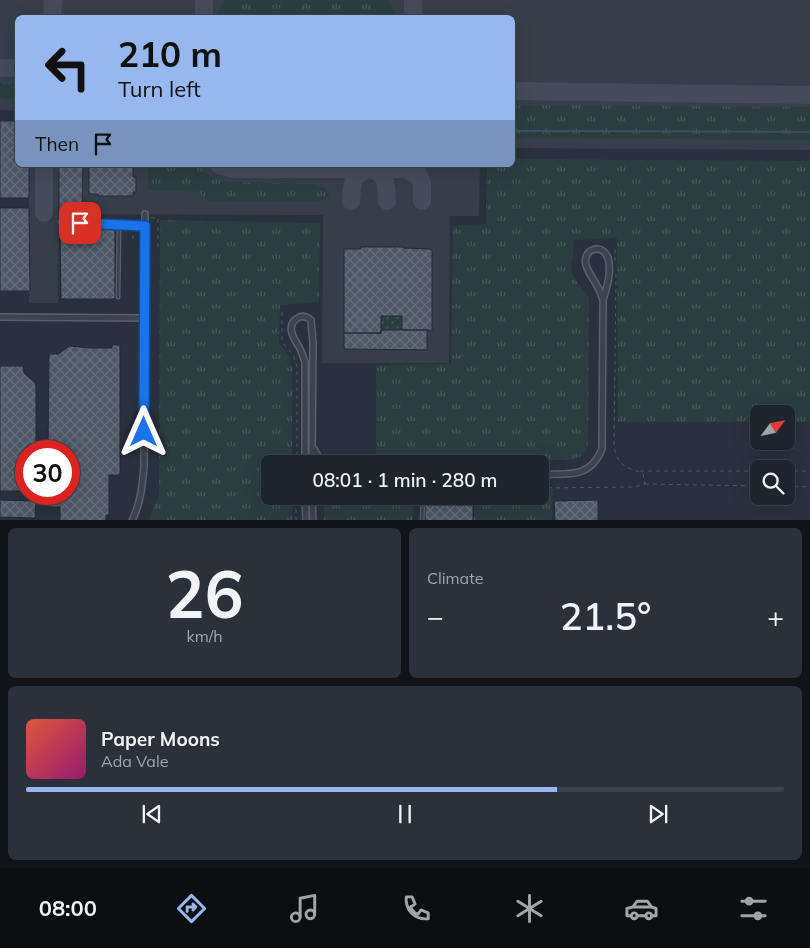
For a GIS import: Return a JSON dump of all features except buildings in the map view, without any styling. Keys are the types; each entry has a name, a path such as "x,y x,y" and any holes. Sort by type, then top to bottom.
{"street":[{"path":"132,520 142,492 144,467 146,216"},
{"path":"549,474 576,474 587,470 599,456 602,448 603,300 609,273 608,259 605,253 600,249 595,249 589,252 586,257 586,266 600,290 603,300"},
{"path":"305,455 305,362 291,331 294,321 302,316 308,317 312,325 312,455"},
{"path":"0,317 144,318"},
{"path":"306,394 312,394"},
{"path":"312,447 317,455"},
{"path":"305,505 306,520"},
{"path":"313,505 313,520"}],"lane":[{"path":"60,222 145,226"},
{"path":"118,297 119,225"},
{"path":"422,505 422,520"}],"path":[{"path":"146,216 158,218 158,248"},
{"path":"132,239 133,225"},
{"path":"615,249 614,448 617,458 621,464 639,471 750,471"},
{"path":"282,312 282,342 292,353 297,367 296,455"},
{"path":"639,471 642,474 644,484"},
{"path":"795,471 810,472"},
{"path":"549,488 634,488 644,484 750,486"},
{"path":"795,486 810,487"},
{"path":"296,505 296,520"}],"shaded area":[{"path":"0,0 810,0 810,150 515,148 515,15 15,15 15,111 0,110"},
{"path":"29,167 480,167 479,216 450,216 449,363 322,363 323,215 59,214 58,303 29,303"}],"green space":[{"path":"224,0 390,0 395,15 218,15"},
{"path":"0,83 15,83 15,99 0,99"},
{"path":"515,105 810,107 810,140 515,138"},
{"path":"515,159 810,161 810,422 795,422 795,405 750,405 750,422 618,422 617,238 574,240 571,271 589,298 588,446 582,456 570,460 549,460 549,455 376,455 376,365 451,364 453,226 486,224 487,167 515,167"},
{"path":"148,167 200,167 211,176 227,182 316,184 326,189 330,196 319,202 209,201 198,192 150,190 148,188"},
{"path":"160,220 320,223 319,302 280,305 279,343 289,356 292,368 292,455 261,455 261,505 292,505 292,520 149,520 159,494"},
{"path":"381,316 402,316 402,330 381,330"},
{"path":"549,489 553,489 552,520 474,520 474,505 549,505"},
{"path":"325,505 413,505 413,520 324,520"}],"waterway":[{"path":"515,131 810,132"}],"taxiway":[{"path":"52,15 53,0"},
{"path":"204,0 204,15"},
{"path":"413,0 413,15"},
{"path":"0,68 15,68"},
{"path":"515,91 810,95"},
{"path":"44,167 44,213"},
{"path":"226,167 234,169 406,169 420,178"},
{"path":"416,168 422,184 422,201"},
{"path":"351,201 354,181 359,174 369,169 379,173 385,180 387,201"}],"route":[{"path":"80,223 145,226 144,432"}]}
